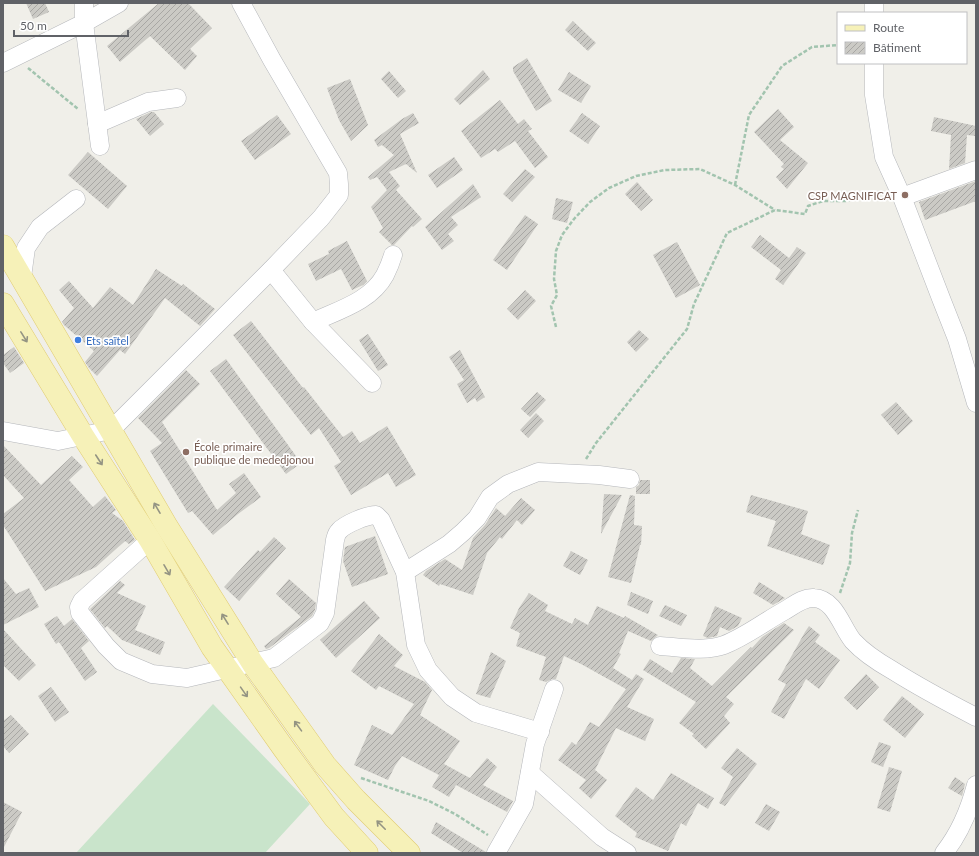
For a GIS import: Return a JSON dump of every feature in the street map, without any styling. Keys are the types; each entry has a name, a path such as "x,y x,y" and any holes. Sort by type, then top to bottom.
{"main road":[{"path":"3,246 166,524 253,664 325,766 356,800 409,853"},
{"path":"3,304 83,436 150,540 212,647 334,817 367,853"}],"street":[{"path":"84,3 84,23 100,146"},
{"path":"9,60 84,23 119,3"},
{"path":"3,431 58,441 111,430 271,270 321,218 339,195 340,184 338,173 272,60 241,3"},
{"path":"874,64 874,95 884,157 902,197 957,339 976,403"},
{"path":"97,124 148,102 177,98"},
{"path":"902,197 976,170"},
{"path":"22,277 26,248 40,227 76,199"},
{"path":"313,322 366,297 384,276 393,255"},
{"path":"271,270 313,322 372,383"},
{"path":"405,572 449,544 477,518 490,497 508,484 538,472 599,474 630,479"},
{"path":"150,540 82,601 79,607 80,613 106,646 121,661 152,674 187,678 274,658 320,623 325,614 337,532 342,527 370,515 376,515 381,520 405,572 416,645 428,670 452,697 476,713 540,732"},
{"path":"660,646 699,649 722,646 743,636 806,598 815,598 822,600 835,610 853,640 871,657 920,688 976,717"},
{"path":"499,848 524,804 534,751 554,689"},
{"path":"530,773 602,837 627,853"},
{"path":"944,853 953,842 973,799 976,785"}],"path":[{"path":"735,185 749,115 782,66 812,47 837,45"},
{"path":"9,60 97,124"},
{"path":"556,327 551,306 557,295 554,279 556,251 562,235 574,219 590,202 609,188 636,176 665,170 700,169 735,185 775,210 805,214 808,206 823,201 847,202 860,196 875,193 888,193 902,197"},
{"path":"576,474 596,443 687,329 694,304 727,233 775,210"},
{"path":"835,610 850,563 852,534 858,510"},
{"path":"354,776 429,801 455,814 499,848"}],"green space":[{"path":"213,704 310,804 265,853 76,853"}],"building":[{"path":"26,3 45,3 49,12 33,19"},
{"path":"159,3 188,3 212,28 190,49 197,56 185,70 150,36 120,62 107,46"},
{"path":"573,21 596,43 588,51 565,30"},
{"path":"527,58 552,101 536,111 513,71 513,67"},
{"path":"483,70 490,79 460,105 454,99"},
{"path":"389,71 406,91 398,98 381,79"},
{"path":"569,72 591,86 581,103 558,90"},
{"path":"350,79 368,125 351,141 339,120 327,88"},
{"path":"500,100 518,124 524,119 532,129 528,131 548,157 535,168 515,141 498,152 495,149 481,158 461,131"},
{"path":"778,109 794,127 780,140 808,163 787,189 776,177 784,169 781,167 784,164 754,132"},
{"path":"154,112 164,124 150,136 136,119"},
{"path":"413,113 419,123 400,134 417,173 406,164 389,172 400,186 396,190 422,219 413,227 412,226 394,245 392,245 379,232 383,228 371,207 387,190 377,177 370,180 368,177 394,155 382,145 378,147 374,140 402,119"},
{"path":"582,113 600,126 588,144 569,131"},
{"path":"277,115 291,134 255,160 241,141"},
{"path":"934,117 976,126 976,136 967,135 965,163 949,169 951,135 931,131"},
{"path":"88,152 127,186 108,209 68,175"},
{"path":"454,157 463,170 437,188 428,175"},
{"path":"525,169 535,177 512,202 503,194"},
{"path":"976,181 976,201 925,220 919,202"},
{"path":"637,182 653,200 641,211 625,194"},
{"path":"473,184 481,197 451,217 458,225 448,234 454,241 442,250 425,227"},
{"path":"556,198 573,202 567,223 552,219"},
{"path":"525,215 538,224 507,270 493,260"},
{"path":"760,235 789,258 797,247 806,253 783,285 775,279 781,270 751,247"},
{"path":"347,241 367,281 363,285 352,290 341,269 316,281 308,264 329,254 328,251"},
{"path":"677,242 700,285 676,298 653,255"},
{"path":"156,269 182,286 183,284 215,309 200,326 165,298 125,354 120,350 97,376 85,362 94,351 62,322 74,308 59,290 69,281 93,308 110,287 133,305"},
{"path":"525,290 536,301 518,320 507,309"},
{"path":"251,321 343,437 352,431 360,443 387,426 416,475 396,487 388,473 351,495 334,466 341,462 319,428 311,435 233,335"},
{"path":"639,330 649,339 636,352 627,342"},
{"path":"368,334 388,365 378,371 359,340"},
{"path":"14,347 24,363 10,373 3,363 3,355"},
{"path":"460,350 485,397 477,402 475,398 467,403 457,384 464,380 449,357"},
{"path":"226,359 301,463 286,474 210,371"},
{"path":"186,370 200,384 162,422 217,510 236,493 229,484 244,473 261,497 213,535 192,511 188,513 150,451 162,443 138,418"},
{"path":"537,392 546,400 530,417 521,409"},
{"path":"896,402 913,421 898,435 881,415"},
{"path":"536,413 544,421 528,438 520,430"},
{"path":"3,445 41,485 72,456 83,467 69,480 93,507 105,496 116,510 112,513 123,521 135,540 129,544 125,541 96,567 45,591 3,525 3,514 24,498 3,475"},
{"path":"640,480 650,480 650,494 636,494 636,487 639,485"},
{"path":"604,494 622,495 601,534"},
{"path":"630,495 635,496 634,525 642,526 641,545 631,583 608,577"},
{"path":"751,495 808,511 801,534 830,545 823,565 767,546 776,521 746,512"},
{"path":"521,498 535,510 522,525 517,520 502,539 500,537 487,553 473,595 440,584 439,586 423,575 426,571 445,559 462,570 473,538 485,525 496,508 505,516"},
{"path":"375,536 388,574 352,587 343,561 345,547"},
{"path":"274,537 286,548 239,601 224,587 258,550 260,552"},
{"path":"571,551 588,560 580,575 563,566"},
{"path":"3,578 16,594 29,588 39,607 3,625"},
{"path":"289,579 316,603 315,610 312,616 266,649 264,646 301,617 276,594"},
{"path":"120,581 125,585 117,593 146,606 135,630 165,642 160,655 122,640 107,626 105,628 90,609"},
{"path":"759,582 785,598 773,605 753,593"},
{"path":"631,592 653,601 648,614 627,605"},
{"path":"529,593 548,605 545,611 572,624 575,618 588,625 597,606 624,618 625,616 658,635 651,641 628,631 619,653 621,654 613,668 632,680 636,674 644,679 627,707 654,719 645,741 616,728 595,770 607,780 591,799 579,788 586,780 558,760 572,742 576,745 590,722 599,727 626,689 564,656 556,679 546,682 539,680 546,657 516,646 520,633 510,628 519,608"},
{"path":"364,601 380,618 336,658 320,640"},
{"path":"665,605 687,615 681,626 659,616"},
{"path":"715,606 742,618 738,626 729,631 720,627 717,636 708,638 703,636"},
{"path":"57,616 64,626 72,619 89,641 81,648 97,672 85,681 59,642 56,644 44,624"},
{"path":"784,623 794,630 726,697 734,704 724,716 730,723 706,749 692,736 694,734 679,723 696,702 643,670 650,659 672,673 681,658 695,659 690,668 712,686 762,637"},
{"path":"809,626 820,635 815,642 840,660 819,689 806,679 784,719 771,712 786,684 778,680"},
{"path":"3,629 36,665 19,681 3,665"},
{"path":"379,634 403,655 394,666 425,682 432,690 420,715 460,741 444,764 470,778 487,758 497,767 483,785 513,801 507,812 456,785 449,797 432,787 439,775 402,756 388,780 354,765 372,725 392,735 414,704 379,686 376,690 351,671"},
{"path":"491,652 506,661 490,698 476,694"},
{"path":"866,674 879,687 857,710 844,698"},
{"path":"51,687 69,712 55,722 38,696"},
{"path":"902,696 924,714 905,738 883,720"},
{"path":"11,715 29,734 9,753 3,746 3,721"},
{"path":"879,742 891,746 883,767 871,762"},
{"path":"737,748 757,764 725,806 719,803 733,777 721,768"},
{"path":"889,767 902,771 890,812 877,808"},
{"path":"671,773 714,798 708,809 698,803 686,826 681,823 668,851 635,837 637,833 615,816 636,787 653,800"},
{"path":"955,777 965,784 962,796 948,788"},
{"path":"3,802 22,812 3,849"},
{"path":"766,804 780,812 769,831 755,823"},
{"path":"436,822 486,853 463,853 431,833"}],"place":[{"name":"CSP MAGNIFICAT","path":"905,195"},
{"name":"Ets saïtel","path":"78,340"},
{"name":"École primaire publique de mededjonou","path":"186,452"}]}
